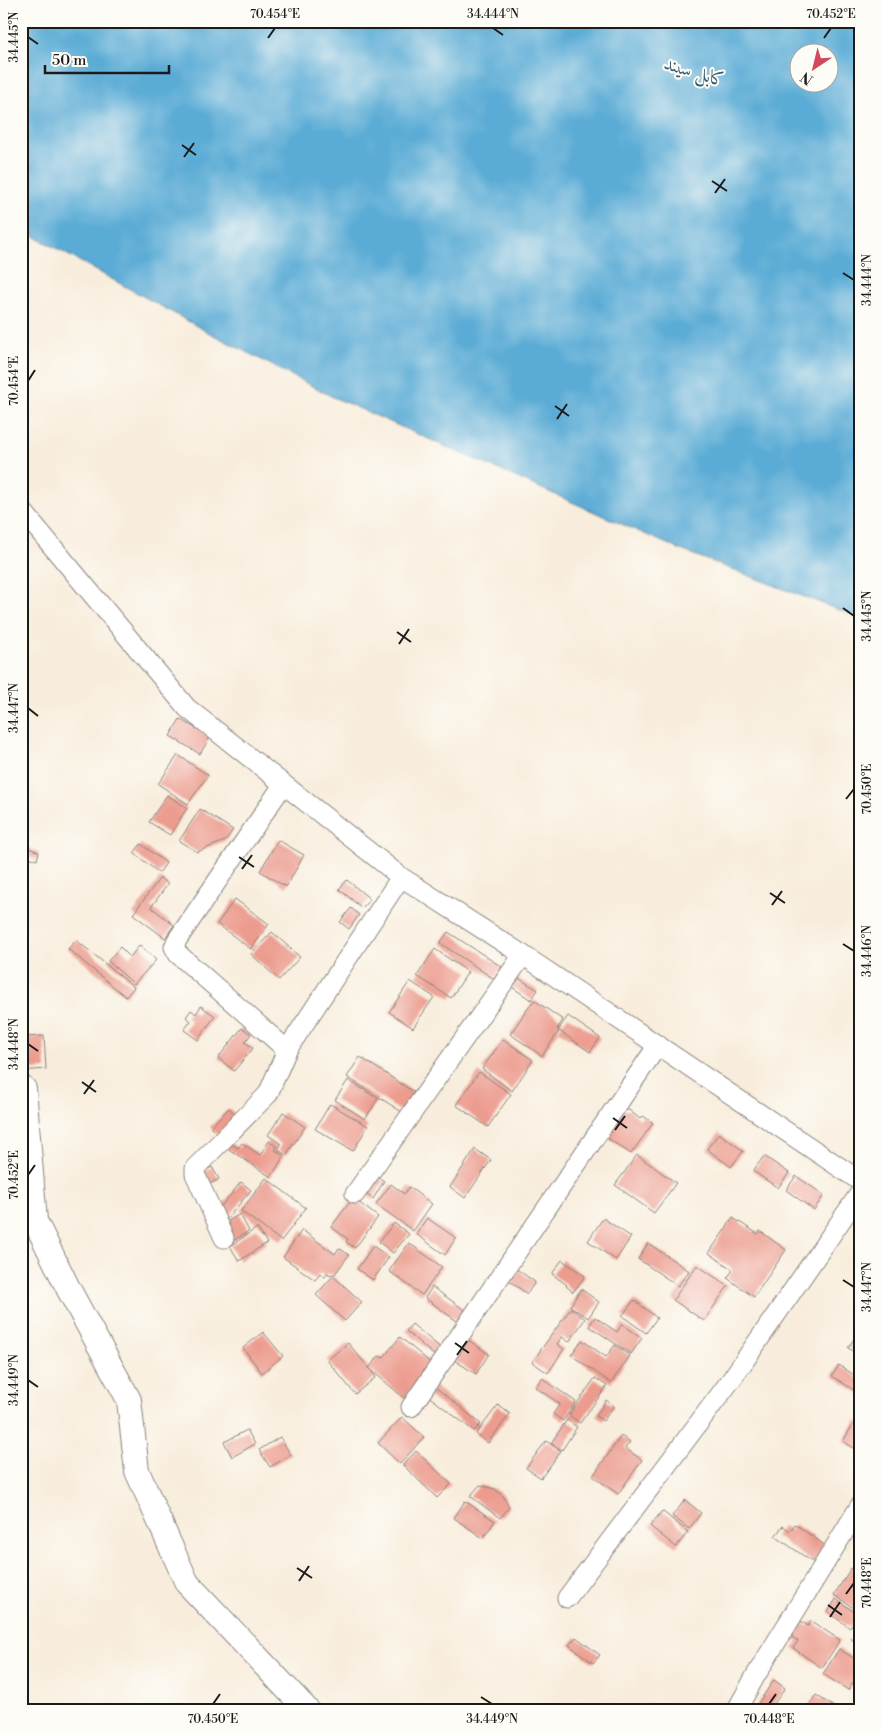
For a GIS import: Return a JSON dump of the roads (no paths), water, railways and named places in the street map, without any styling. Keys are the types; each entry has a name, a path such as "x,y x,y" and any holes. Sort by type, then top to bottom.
{"street":[{"path":"21,508 187,708 402,877 523,955 860,1181"},
{"path":"284,785 174,947 178,954 287,1050"},
{"path":"224,1238 195,1174 195,1168 268,1094 287,1050 402,877"},
{"path":"355,1194 523,955"},
{"path":"410,1407 658,1045"},
{"path":"21,1088 24,1089 35,1221 69,1290 129,1400 137,1471 187,1583 308,1711"},
{"path":"567,1598 731,1380 860,1193"},
{"path":"736,1711 756,1675 860,1506"}],"water":[{"name":"کابل سيند","path":"21,21 860,21 860,618 681,550 333,397 204,330 21,229"}]}
